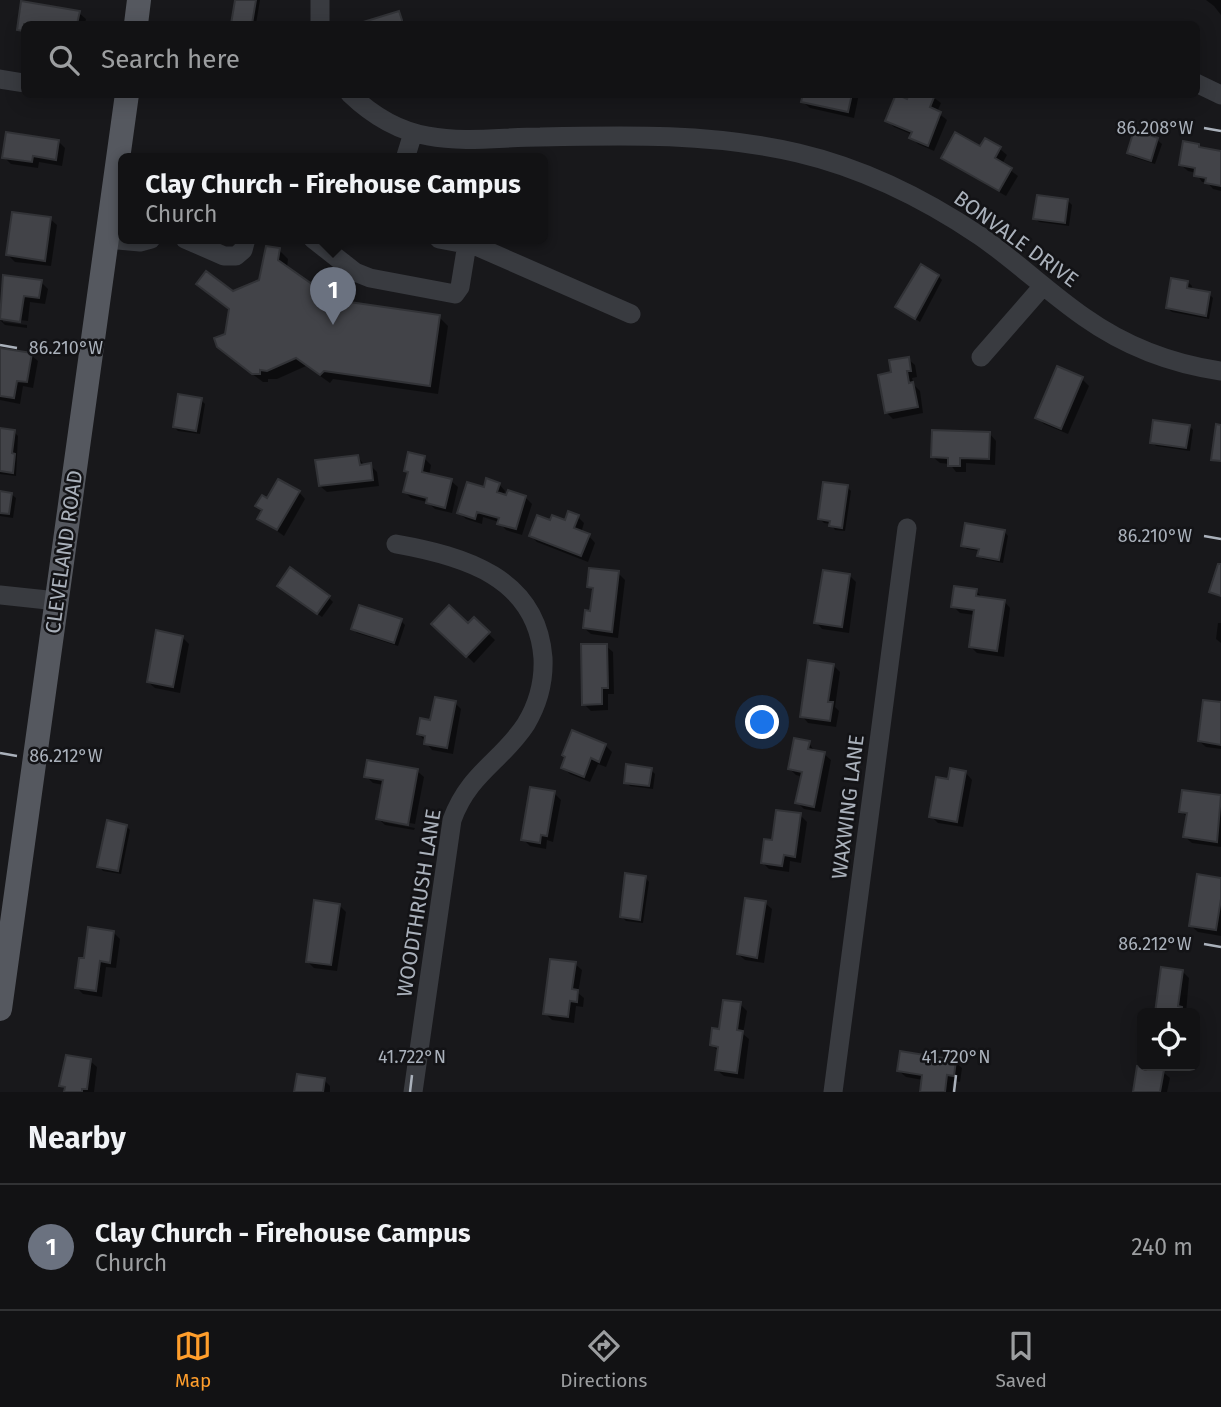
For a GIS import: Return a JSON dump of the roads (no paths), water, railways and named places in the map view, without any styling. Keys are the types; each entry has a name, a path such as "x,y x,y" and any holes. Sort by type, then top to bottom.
{"main road":[{"path":"136,21 139,0"},
{"name":"CLEVELAND ROAD","path":"0,1009 107,239 122,98"}],"street":[{"path":"320,0 320,21"},
{"path":"0,79 21,82"},
{"path":"1200,85 1221,95"},
{"name":"BONVALE DRIVE","path":"354,98 382,120 427,136 692,137 739,141 800,153 853,170 942,212 982,237 1085,318 1114,337 1177,363 1221,371"},
{"path":"407,153 413,133"},
{"path":"107,239 118,240"},
{"path":"196,244 223,256 236,256 243,250 245,244"},
{"path":"319,244 355,272 370,278 455,294 460,287 467,244 476,246 631,314"},
{"path":"982,357 1043,286"},
{"name":"WAXWING LANE","path":"833,1092 907,528"},
{"name":"WOODTHRUSH LANE","path":"396,544 472,564 496,576 510,587 524,602 536,623 543,666 541,688 525,725 467,788 452,820 413,1092"},
{"path":"0,595 57,601"}],"place":[{"name":"Clay Church - Firehouse Campus","path":"333,325"}]}
